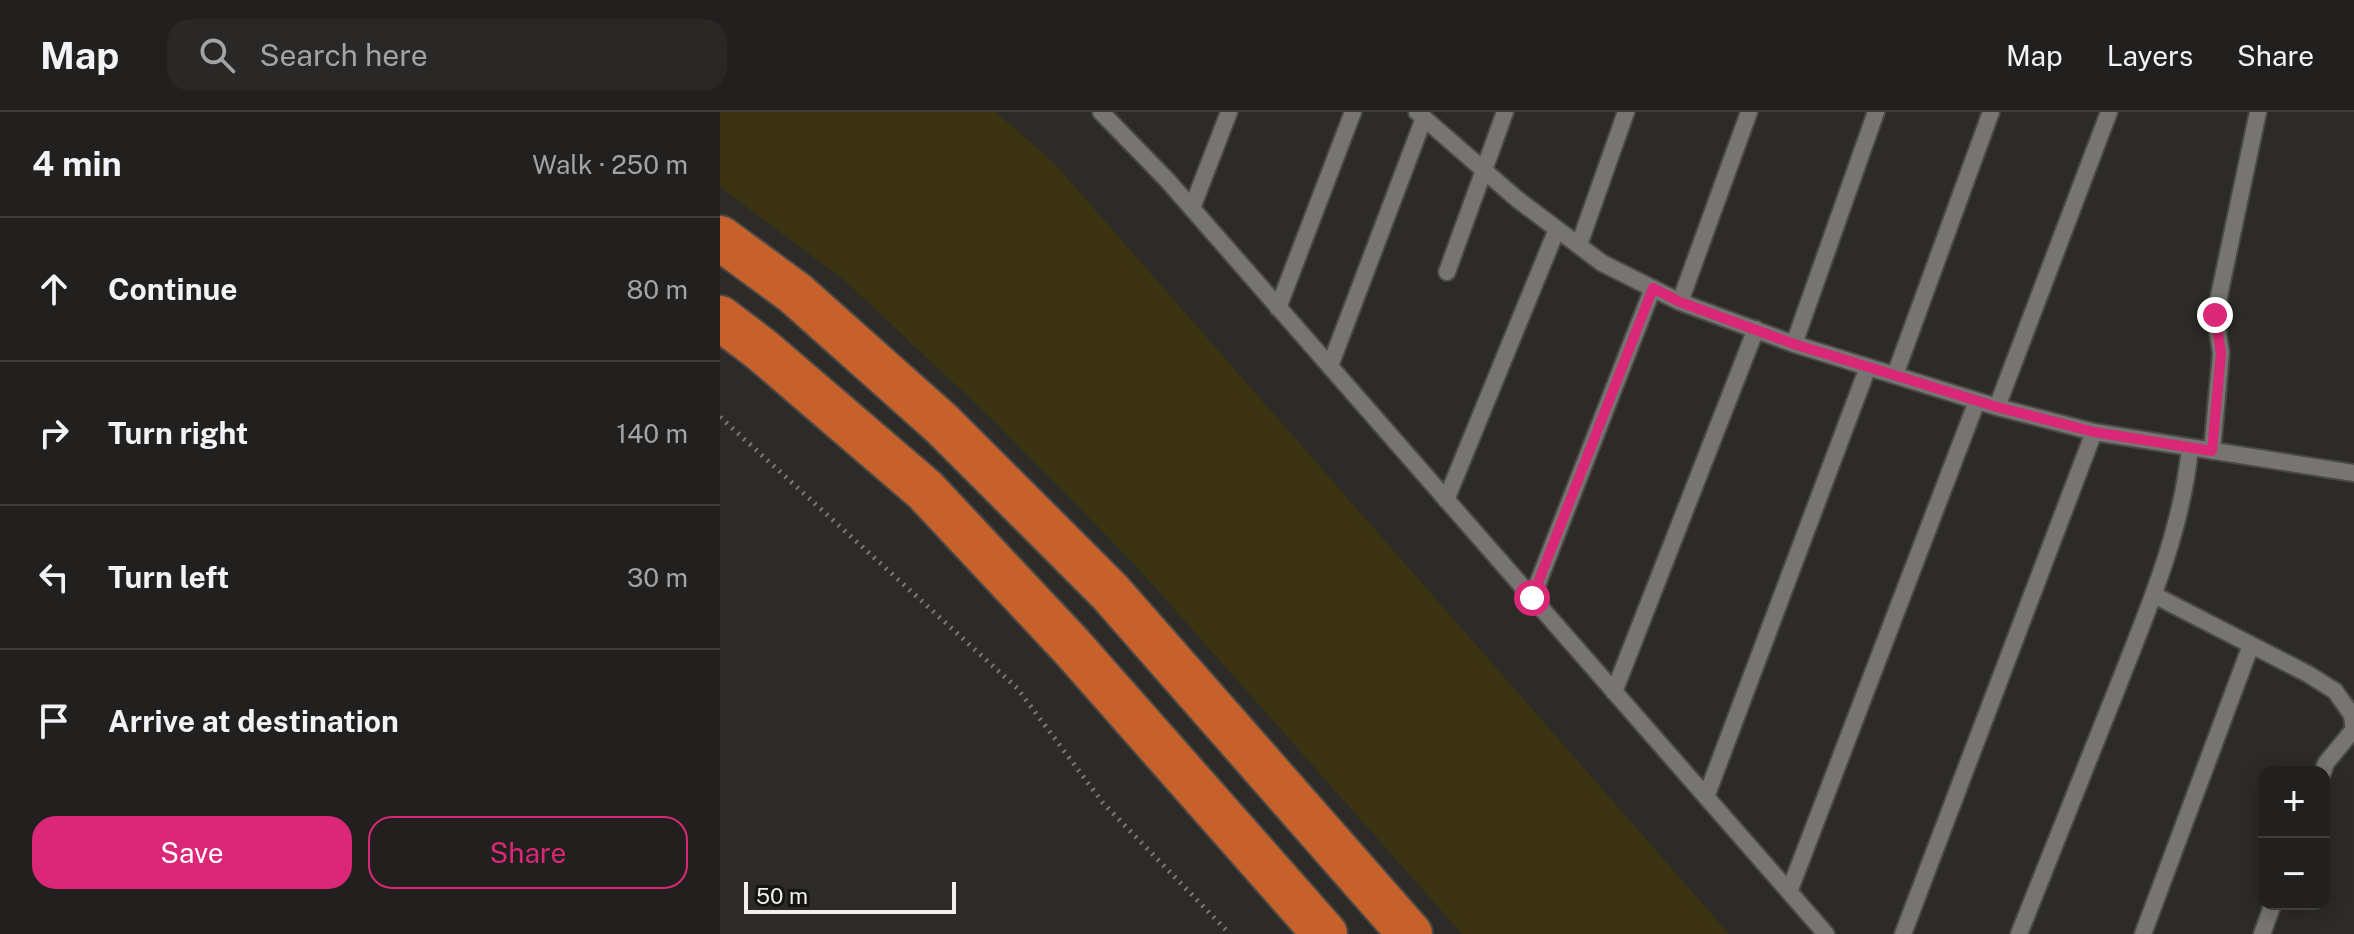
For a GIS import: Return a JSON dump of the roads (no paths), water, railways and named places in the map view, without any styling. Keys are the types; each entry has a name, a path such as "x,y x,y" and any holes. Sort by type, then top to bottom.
{"highway":[{"path":"720,238 795,293 942,424 1110,592 1410,934"},
{"path":"720,318 762,350 925,490 1072,647 1325,934"}],"lane":[{"path":"1192,208 1229,112"},
{"path":"1278,308 1353,112"},
{"path":"1447,272 1505,112"},
{"path":"1579,245 1626,112"},
{"path":"1680,302 1749,112"},
{"path":"1794,344 1876,112"},
{"path":"1895,375 1991,112"},
{"path":"1997,407 2109,112"},
{"path":"2212,451 2221,353 2215,315 2258,112"},
{"path":"1107,115 1192,208 1826,934"},
{"path":"1330,366 1420,115 1517,199 1602,263 1680,302 1794,344 1997,407 2094,432 2354,473"},
{"path":"1446,500 1557,229"},
{"path":"1532,598 1653,288"},
{"path":"1614,692 1756,329"},
{"path":"1706,797 1868,367"},
{"path":"1789,892 1977,401"},
{"path":"1903,934 2094,432"},
{"path":"2019,934 2154,595 2178,517 2190,447"},
{"path":"2154,595 2335,691 2352,715 2354,730 2325,766"},
{"path":"2143,934 2251,645"},
{"path":"2262,934 2271,910"}]}
